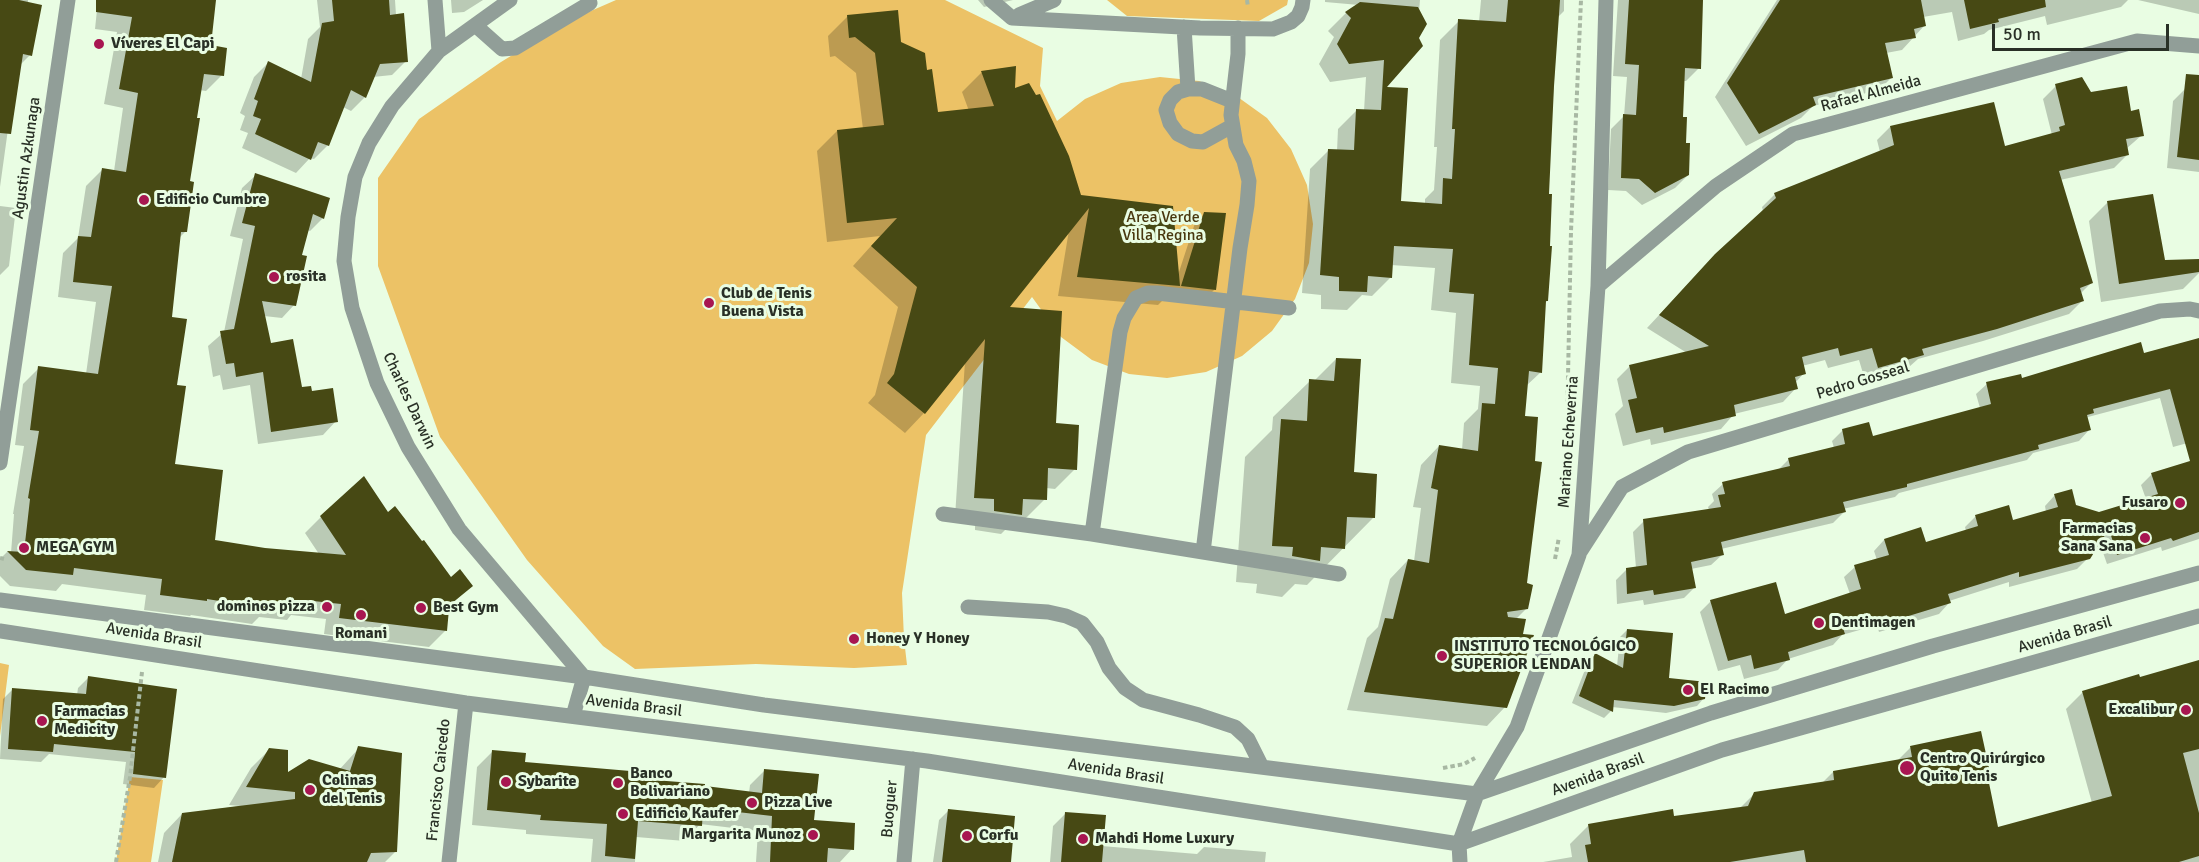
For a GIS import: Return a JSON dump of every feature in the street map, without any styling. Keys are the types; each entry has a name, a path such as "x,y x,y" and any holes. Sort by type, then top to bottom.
{"street":[{"name":"Agustin Azkunaga","path":"0,463 69,0"},
{"path":"435,0 439,51"},
{"name":"Charles Darwin","path":"510,0 439,51 392,106 369,143 355,177 348,217 345,261 352,309 377,383 408,447 459,529 584,677"},
{"path":"991,0 1012,18 1273,29 1291,22 1302,7 1303,0"},
{"path":"1012,18 1054,0"},
{"name":"Mariano Echeverria","path":"1460,862 1459,844 1477,794 1517,727 1579,555 1598,286 1606,0"},
{"path":"475,25 502,49 515,48 590,3"},
{"path":"1184,27 1188,89"},
{"path":"1203,552 1249,181 1232,126 1238,28"},
{"name":"Rafael Almeida","path":"1598,286 1716,186 1793,134 2137,41 2199,46"},
{"path":"1232,101 1202,89 1188,89 1178,92 1170,100 1166,111 1170,123 1178,134 1191,141 1203,142 1232,126"},
{"path":"1092,534 1120,332 1124,318 1136,298 1148,293 1234,300 1289,308"},
{"name":"Pedro Gosseal","path":"1579,555 1622,487 1688,452 2160,311 2199,311"},
{"path":"943,514 1092,534 1338,574"},
{"name":"Avenida Brasil","path":"0,600 584,677 764,705 1477,794 1711,713 1933,646 2199,573"},
{"path":"969,608 1048,612 1082,623 1097,642 1109,668 1125,688 1143,700 1235,727 1248,739 1262,767"},
{"name":"Avenida Brasil","path":"0,631 466,703 913,759 1459,844 1722,750 2199,616"},
{"path":"573,716 584,677"},
{"name":"Francisco Caicedo","path":"449,862 466,703"},
{"name":"Buoguer","path":"904,862 913,759"}],"path":[{"path":"1247,0 1248,7"},
{"path":"1566,435 1571,231 1581,0"},
{"path":"1555,560 1560,530"},
{"path":"116,862 130,777 142,667"},
{"path":"1436,768 1464,764 1481,753"}],"green space":[{"name":"Club de Tenis Buena Vista","path":"616,0 945,0 1043,48 1040,86 1057,121 1085,99 1121,83 1160,77 1199,81 1235,95 1267,118 1291,149 1307,185 1313,224 1309,263 1295,299 1272,331 1242,356 1206,372 1167,378 1129,374 1092,360 1061,337 1032,297 926,435 902,593 907,665 854,668 756,664 635,669 603,646 527,560 440,437 378,266 378,178 419,119 501,62 568,21"},
{"path":"1107,0 1288,0 1287,5 1259,21 1127,16"},
{"path":"0,663 9,665 0,736"},
{"path":"130,777 163,780 151,862 116,862"}],"building":[{"path":"0,0 19,0 42,5 32,56 23,54 11,134 0,133"},
{"path":"96,0 216,0 211,45 227,48 224,76 204,74 190,181 194,182 187,232 181,232 172,317 187,319 177,385 186,386 175,464 223,470 215,540 265,548 346,555 320,516 364,476 388,512 395,506 451,577 460,569 473,586 446,608 449,609 447,631 339,618 341,604 304,600 304,605 270,601 269,609 207,599 207,601 160,595 162,579 74,568 73,575 26,570 7,551 24,552 30,499 28,498 39,431 30,430 38,366 98,374 112,286 73,282 78,236 91,237 102,168 126,172 138,93 119,89 132,17 96,12"},
{"path":"332,0 389,0 390,15 404,13 408,62 380,64 366,98 351,90 329,146 318,142 311,160 255,134 261,119 253,116 258,101 254,99 268,61 311,82 322,23 334,21"},
{"path":"1508,0 1560,0 1549,194 1552,194 1550,246 1552,246 1542,373 1529,371 1525,416 1538,417 1535,461 1542,462 1527,583 1533,585 1528,609 1507,612 1508,617 1526,619 1523,634 1534,635 1507,708 1364,692 1385,618 1393,619 1408,559 1429,563 1438,490 1431,488 1439,445 1478,451 1482,403 1495,404 1498,368 1469,365 1474,294 1449,292 1453,249 1394,246 1392,278 1368,276 1367,292 1339,291 1339,277 1320,275 1328,149 1354,150 1356,109 1381,110 1384,60 1349,64 1337,44 1351,18 1345,12 1360,2 1418,7 1427,24 1419,38 1423,46 1387,87 1408,88 1401,201 1442,204 1443,178 1452,179 1455,129 1452,129 1458,19 1506,22"},
{"path":"1629,0 1703,0 1701,69 1685,68 1683,117 1687,117 1686,143 1690,143 1689,175 1655,193 1639,179 1621,178 1623,114 1636,115 1639,65 1625,64"},
{"path":"1780,0 1921,0 1926,26 1914,29 1916,38 1885,43 1893,78 1813,97 1816,105 1759,134 1727,83"},
{"path":"1964,0 2045,0 2046,7 1998,19 1999,22 1970,29"},
{"path":"898,10 901,42 925,53 927,70 932,69 938,112 994,106 981,71 1016,66 1015,88 1029,83 1036,95 1040,94 1069,156 1081,195 1173,206 1180,286 1077,277 1089,208 1010,307 1062,311 1056,423 1079,425 1077,470 1048,468 1047,500 1023,499 1022,515 994,511 994,499 974,498 985,339 925,414 887,383 894,374 917,287 871,246 897,218 847,223 837,130 884,125 875,53 855,37 849,38 847,15"},
{"path":"2186,74 2199,75 2199,160 2177,157"},
{"path":"2082,77 2091,92 2127,86 2131,111 2139,109 2144,136 2126,139 2129,155 2059,171 2093,283 2080,288 2084,301 1997,329 1922,349 1924,355 1878,368 1872,348 1840,356 1838,348 1802,357 1806,374 1795,377 1798,389 1734,405 1736,416 1664,433 1663,427 1636,433 1628,400 1637,398 1629,365 1709,346 1659,315 1715,254 1776,198 1774,193 1894,145 1890,126 1994,102 2005,146 2060,131 2059,127 2065,125 2055,84"},
{"path":"255,173 330,198 324,219 313,214 302,255 307,256 296,306 262,301 271,343 293,339 302,387 311,386 312,391 333,388 338,422 271,432 263,372 236,377 234,363 226,364 220,331 234,329 255,226 242,223"},
{"path":"2153,194 2165,260 2199,259 2199,272 2119,284 2107,201"},
{"path":"1204,212 1226,213 1216,290 1181,286"},
{"path":"2199,338 2199,532 2117,555 2109,529 2090,559 2019,577 2019,572 1948,594 1951,603 1889,622 1887,615 1843,628 1845,634 1788,652 1790,660 1754,669 1751,655 1728,661 1710,600 1776,582 1785,614 1861,589 1854,565 1889,555 1884,539 1921,527 1926,542 1978,526 1975,515 2009,505 2013,520 2058,507 2054,494 2072,489 2076,505 2099,512 2158,494 2151,473 2190,461 2170,389 2093,409 2094,413 2087,415 2091,430 2038,445 2039,449 1907,484 1907,487 1843,502 1846,512 1721,542 1724,555 1691,562 1696,588 1654,595 1653,590 1627,594 1626,568 1647,565 1643,519 1721,507 1718,495 1725,494 1722,482 1790,466 1788,458 1845,444 1842,429 1869,422 1873,436 1991,404 1986,382 2021,374 2022,378 2141,342 2144,353"},
{"path":"1336,358 1361,359 1354,472 1377,474 1375,518 1347,517 1345,549 1321,547 1320,561 1292,556 1293,547 1272,546 1281,419 1307,421 1309,379 1334,381"},
{"path":"1627,629 1673,633 1669,678 1707,682 1705,699 1674,706 1614,700 1613,712 1579,696 1595,653 1623,668"},
{"path":"2199,660 2199,749 2183,753 2199,813 2199,856 2179,862 1806,862 1804,850 1730,862 1588,862 1585,845 1591,844 1588,824 1673,809 1674,816 1748,806 1754,792 1834,780 1833,771 1912,757 1910,746 1981,731 1991,777 1988,778 1998,827 2112,796 2082,691 2139,674 2140,677"},
{"path":"88,676 177,689 166,778 133,774 135,752 54,744 53,752 8,749 12,688 86,694"},
{"name":"Colinas del Tenis","path":"358,746 402,753 397,852 371,853 367,862 172,862 182,813 295,799 295,792 246,787 269,748 288,750 288,772 309,759 350,771"},
{"path":"492,750 526,753 525,762 642,772 641,779 705,784 705,786 762,793 764,769 819,774 814,820 855,823 854,850 828,848 827,862 770,862 772,816 703,808 702,826 638,821 635,859 605,856 607,824 540,820 541,815 487,810"},
{"path":"948,809 1015,816 1011,862 942,862"},
{"name":"Mahdi Home Luxury","path":"1065,812 1106,815 1102,862 1061,862"}],"place":[{"name":"Víveres El Capi","path":"99,44"},
{"name":"Edificio Cumbre","path":"144,200"},
{"name":"rosita","path":"274,277"},
{"name":"Club de Tenis Buena Vista","path":"709,303"},
{"name":"Fusaro","path":"2180,503"},
{"name":"Farmacias Sana Sana","path":"2145,538"},
{"name":"MEGA GYM","path":"24,548"},
{"name":"dominos pizza","path":"327,607"},
{"name":"Best Gym","path":"421,608"},
{"name":"Romani","path":"361,615"},
{"name":"Dentimagen","path":"1819,623"},
{"name":"Honey Y Honey","path":"854,639"},
{"name":"INSTITUTO TECNOLÓGICO SUPERIOR LENDAN","path":"1442,656"},
{"name":"El Racimo","path":"1688,690"},
{"name":"Excalibur","path":"2186,710"},
{"name":"Farmacias Medicity","path":"42,721"},
{"name":"Centro Quirúrgico Quito Tenis","path":"1907,768"},
{"name":"Sybarite","path":"506,782"},
{"name":"Banco Bolivariano","path":"618,783"},
{"name":"Colinas del Tenis","path":"310,790"},
{"name":"Pizza Live","path":"752,803"},
{"name":"Edificio Kaufer","path":"623,814"},
{"name":"Margarita Munoz","path":"813,835"},
{"name":"Corfu","path":"967,836"},
{"name":"Mahdi Home Luxury","path":"1083,839"}],"park label":[{"name":"Area Verde Villa Regina","path":"1163,227"}]}
